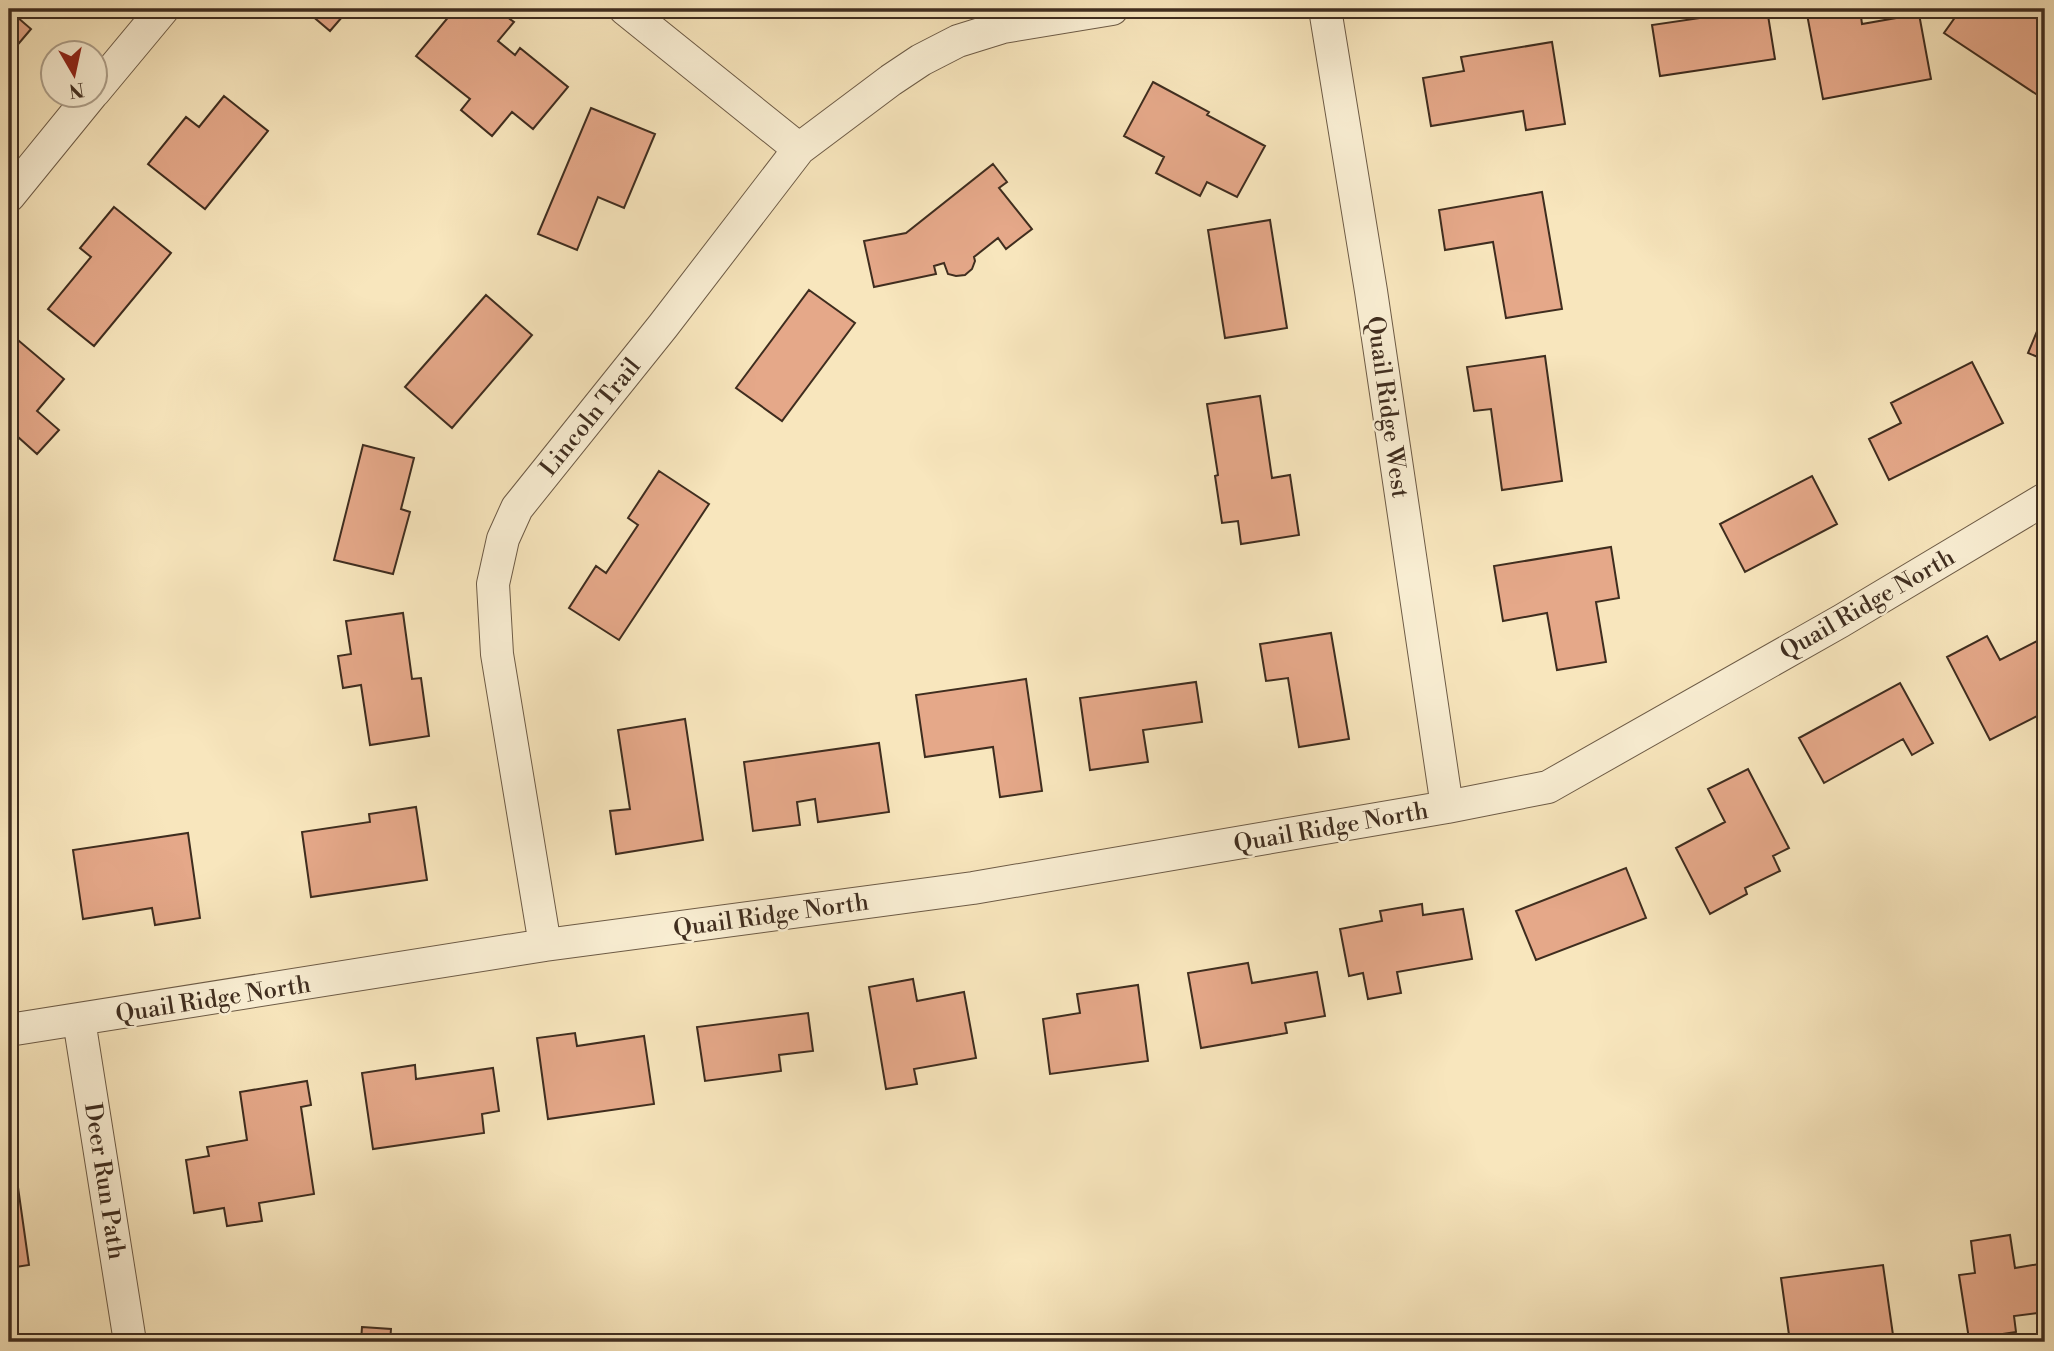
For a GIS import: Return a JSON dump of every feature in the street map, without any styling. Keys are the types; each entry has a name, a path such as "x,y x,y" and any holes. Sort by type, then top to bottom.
{"street":[{"path":"108,75 163,9"},
{"path":"625,9 799,149"},
{"name":"Lincoln Trail","path":"545,946 497,654 493,584 503,539 517,508 663,326 799,149 920,60 958,41 1003,27 1112,9"},
{"name":"Quail Ridge West","path":"1325,9 1371,291 1447,807"},
{"path":"9,196 81,108"},
{"name":"Quail Ridge North","path":"9,1030 545,946 973,888 1447,807 1548,786 1841,621 2045,499"},
{"name":"Deer Run Path","path":"79,1020 130,1342"}],"building":[{"path":"304,9 349,9 330,31"},
{"path":"455,9 496,9 514,22 498,41 515,55 520,48 568,87 533,129 512,112 492,136 461,110 470,99 416,56"},
{"path":"1767,9 1775,59 1660,76 1652,25"},
{"path":"1806,9 1860,9 1862,24 1919,14 1931,79 1823,99"},
{"path":"1961,9 2022,9 2045,24 2045,100 1944,33"},
{"path":"9,10 31,29 9,55"},
{"path":"1552,42 1565,124 1526,130 1523,111 1431,126 1423,78 1464,71 1461,57"},
{"path":"1153,82 1265,146 1237,197 1207,182 1200,196 1156,173 1164,157 1124,136"},
{"path":"224,96 268,131 205,209 148,164 186,117 199,127"},
{"path":"591,108 655,134 624,208 598,197 577,250 538,234"},
{"path":"993,164 1007,182 999,188 1032,229 1006,249 998,238 974,257 972,269 965,275 948,274 944,263 934,266 936,274 874,287 864,241 906,233"},
{"path":"1542,192 1562,309 1506,318 1493,242 1445,250 1439,210"},
{"path":"114,207 171,253 94,346 48,309 91,257 80,248"},
{"path":"1270,220 1287,328 1225,338 1208,230"},
{"path":"809,290 855,323 782,421 736,388"},
{"path":"486,295 532,335 452,428 405,387"},
{"path":"2045,312 2045,360 2028,353"},
{"path":"12,335 64,379 37,411 59,430 37,454 18,437 9,447 9,339"},
{"path":"1545,356 1562,481 1502,490 1491,409 1474,411 1467,367"},
{"path":"1972,362 2003,423 1889,480 1869,439 1901,423 1891,403"},
{"path":"1260,396 1272,478 1290,475 1299,535 1241,544 1238,521 1222,523 1207,404"},
{"path":"363,445 414,458 401,509 410,512 393,574 334,560"},
{"path":"659,471 709,504 619,640 569,608 596,566 606,573 638,525 628,518"},
{"path":"1812,476 1837,524 1745,572 1720,524"},
{"path":"1611,547 1619,598 1596,602 1606,662 1557,670 1547,613 1503,621 1494,566"},
{"path":"403,613 412,679 421,678 429,736 370,745 361,685 343,688 338,656 351,654 346,621"},
{"path":"1331,633 1349,739 1299,747 1288,678 1266,681 1260,644"},
{"path":"1987,636 2000,660 2045,637 2045,712 1990,740 1947,657"},
{"path":"1026,679 1042,791 1000,797 993,747 925,757 916,695"},
{"path":"1196,682 1202,722 1143,730 1148,762 1090,770 1080,698"},
{"path":"1900,683 1933,743 1912,755 1903,739 1824,783 1799,738"},
{"path":"685,719 703,840 616,854 610,811 630,809 618,730"},
{"path":"879,743 889,812 818,822 815,799 797,802 800,825 753,831 744,762"},
{"path":"1748,769 1789,848 1773,856 1780,871 1745,888 1747,894 1710,914 1676,848 1725,822 1708,789"},
{"path":"416,807 427,880 311,897 302,832 370,822 369,814"},
{"path":"188,833 200,918 155,925 152,908 83,919 73,850"},
{"path":"1626,868 1646,918 1536,960 1516,911"},
{"path":"1422,904 1423,915 1463,909 1472,959 1397,972 1401,993 1368,999 1363,973 1349,976 1340,929 1382,921 1380,911"},
{"path":"1248,963 1252,983 1317,972 1325,1016 1285,1023 1287,1033 1201,1048 1188,973"},
{"path":"913,979 917,1001 964,992 976,1058 914,1069 917,1084 886,1089 869,987"},
{"path":"1138,985 1148,1061 1050,1074 1043,1019 1080,1013 1077,994"},
{"path":"808,1013 813,1051 779,1055 781,1071 705,1081 697,1027"},
{"path":"575,1033 577,1046 644,1036 654,1104 548,1119 537,1038"},
{"path":"415,1065 416,1079 493,1068 499,1111 482,1114 484,1133 373,1149 362,1073"},
{"path":"307,1081 311,1105 301,1107 314,1194 259,1203 262,1221 227,1226 224,1208 194,1213 186,1160 209,1156 207,1147 247,1140 240,1092"},
{"path":"12,1145 29,1265 9,1268 9,1146"},
{"path":"2010,1235 2015,1268 2045,1263 2045,1312 2014,1316 2016,1332 1969,1339 1959,1275 1975,1273 1971,1241"},
{"path":"1883,1265 1893,1335 1838,1342 1790,1342 1781,1278"},
{"path":"362,1327 391,1329 390,1342 361,1342"}]}
